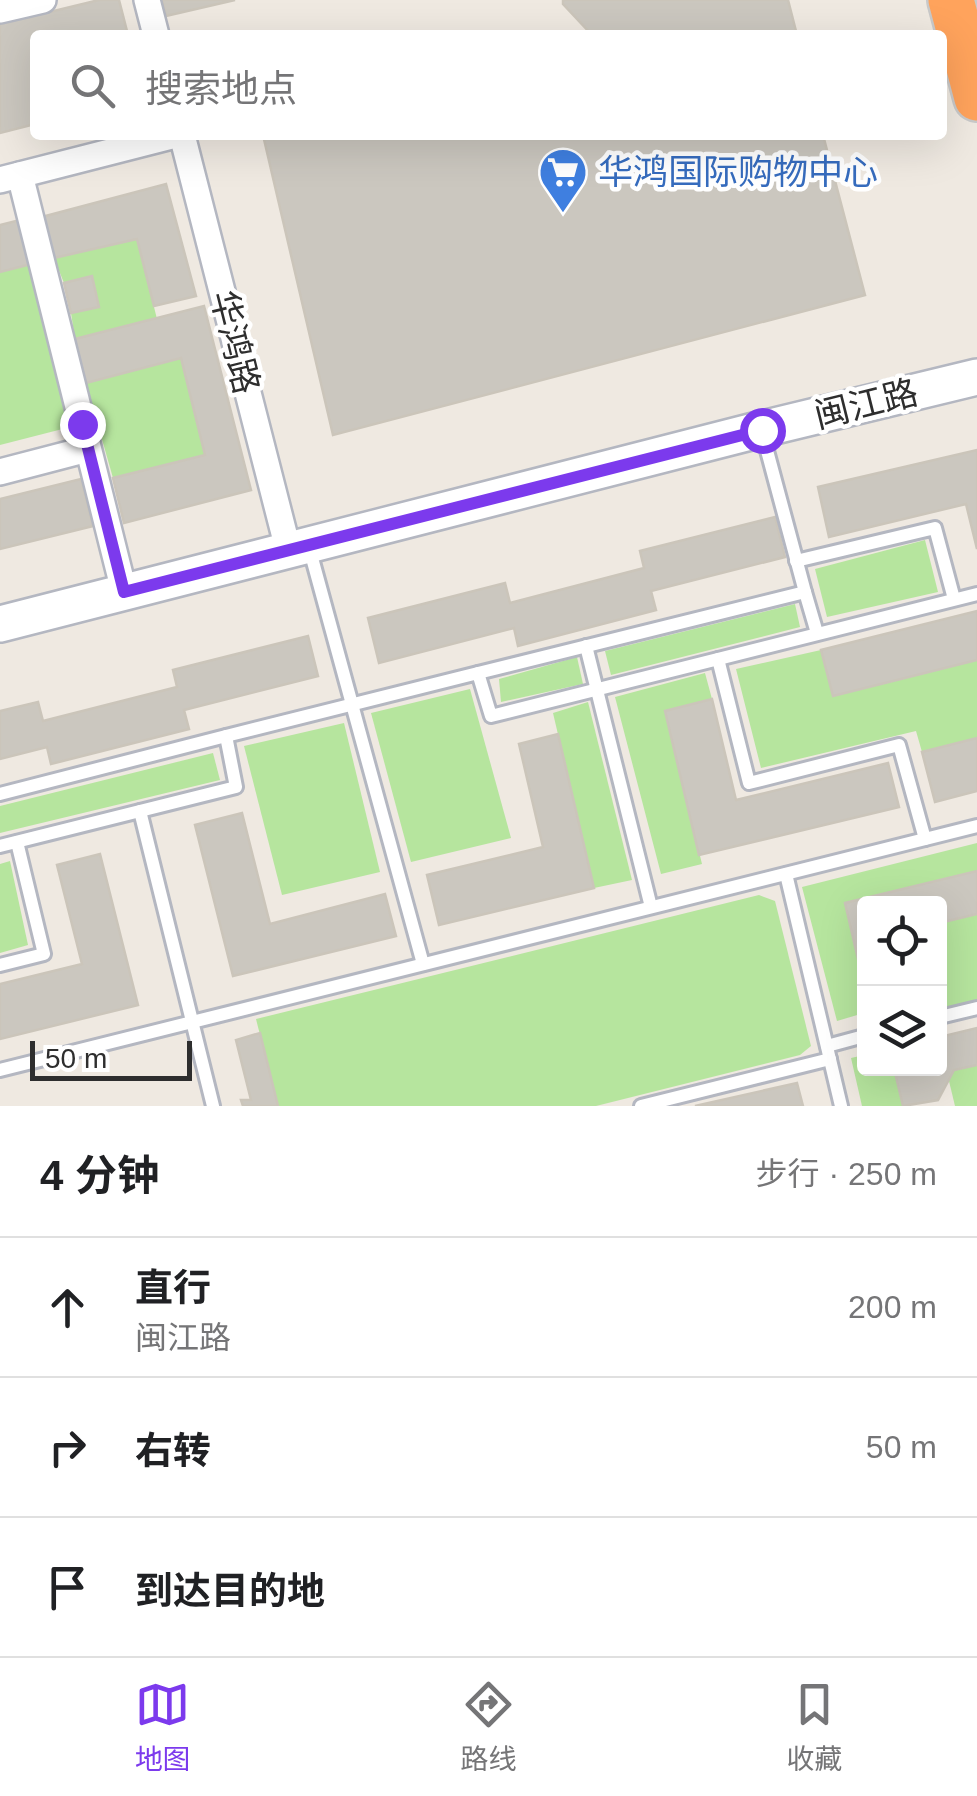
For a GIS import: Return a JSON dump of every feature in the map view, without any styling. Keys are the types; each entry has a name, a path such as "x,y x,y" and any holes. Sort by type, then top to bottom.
{"highway":[{"path":"952,0 977,98"}],"main road":[{"name":"闽江路","path":"0,624 764,438 977,377"},
{"name":"闽江路","path":"764,438 977,396"},
{"name":"闽江路","path":"0,642 303,551"}],"street":[{"path":"0,10 43,0"},
{"path":"147,0 155,30"},
{"name":"华鸿路","path":"10,177 159,140"},
{"name":"华鸿路","path":"180,140 303,551"},
{"path":"10,177 124,592"},
{"path":"0,472 88,450"}],"lane":[{"path":"764,438 816,634"},
{"path":"796,561 936,528 954,599"},
{"path":"303,551 353,704 422,964"},
{"path":"0,794 805,592"},
{"path":"478,673 491,716 977,594"},
{"path":"586,646 652,908"},
{"path":"718,659 750,783 900,745 925,839"},
{"path":"0,846 236,787 226,736"},
{"path":"140,811 212,1106"},
{"path":"0,1070 977,826"},
{"path":"0,965 44,954 17,842"},
{"path":"786,874 841,1106"},
{"path":"947,1015 977,1008"},
{"path":"641,1106 828,1052 857,1039"}],"green space":[{"path":"137,239 157,319 75,339 71,313 99,306 92,277 64,283 54,258"},
{"path":"42,262 82,424 0,445 0,272"},
{"path":"181,358 205,455 113,478 86,383"},
{"path":"925,540 938,592 827,617 815,569"},
{"path":"795,604 800,627 611,675 605,651"},
{"path":"821,650 833,696 977,660 977,738 922,752 916,731 761,768 736,669"},
{"path":"577,657 583,684 501,702 499,679"},
{"path":"705,673 712,699 665,711 702,864 661,874 615,697"},
{"path":"470,689 511,838 411,862 371,713"},
{"path":"588,702 632,880 594,888 553,713"},
{"path":"344,723 380,872 282,895 244,746"},
{"path":"213,753 220,780 0,833 0,806"},
{"path":"977,843 977,871 874,896 857,896 857,900 845,903 857,955 857,1015 837,1021 802,887"},
{"path":"10,861 28,945 0,953 0,864"},
{"path":"759,895 775,901 811,1046 800,1055 596,1106 278,1106 256,1019"},
{"path":"977,914 977,1008 947,1015 947,986 947,921"},
{"path":"857,1057 857,1076 896,1076 903,1106 862,1106 851,1058"},
{"path":"977,1065 977,1106 955,1106 949,1081 954,1070"}],"building":[{"path":"99,0 119,0 127,30 30,30 30,125 0,133 0,24"},
{"path":"162,0 235,0 166,16"},
{"path":"563,0 788,0 796,30 587,30"},
{"name":"华鸿国际购物中心","path":"264,140 824,140 865,295 333,435"},
{"path":"166,184 196,296 154,306 137,239 54,258 42,217"},
{"path":"24,219 35,263 0,272 0,225"},
{"path":"92,276 99,307 71,313 64,283"},
{"path":"204,306 251,490 124,523 113,478 205,455 181,358 86,383 75,339"},
{"path":"977,450 977,549 966,504 829,537 818,487"},
{"path":"81,479 93,526 0,549 0,499"},
{"path":"775,517 785,557 651,591 656,610 518,646 514,628 379,663 368,618 505,583 510,603 644,568 640,551"},
{"path":"977,611 977,660 833,696 821,650"},
{"path":"308,636 318,676 184,710 189,729 51,764 47,747 0,759 0,711 38,702 43,721 177,687 173,670"},
{"path":"712,699 736,800 888,763 899,807 699,855 665,711"},
{"path":"558,734 594,888 439,925 427,875 543,847 519,744"},
{"path":"977,738 977,791 935,802 922,752"},
{"path":"242,813 270,924 385,894 396,936 233,976 195,825"},
{"path":"100,854 138,1005 0,1039 0,984 82,964 57,865"},
{"path":"977,871 977,914 947,921 947,896 874,896"},
{"path":"857,900 857,955 845,903"},
{"path":"977,1028 977,1065 954,1070 938,1100 903,1106 896,1076 947,1076 947,1035"},
{"path":"260,1033 278,1106 243,1106 241,1100 251,1100 236,1040"},
{"path":"797,1083 803,1106 695,1106"}],"place":[{"name":"华鸿国际购物中心","path":"563,214"}],"route":[{"path":"82,424 124,592 762,430"}]}
